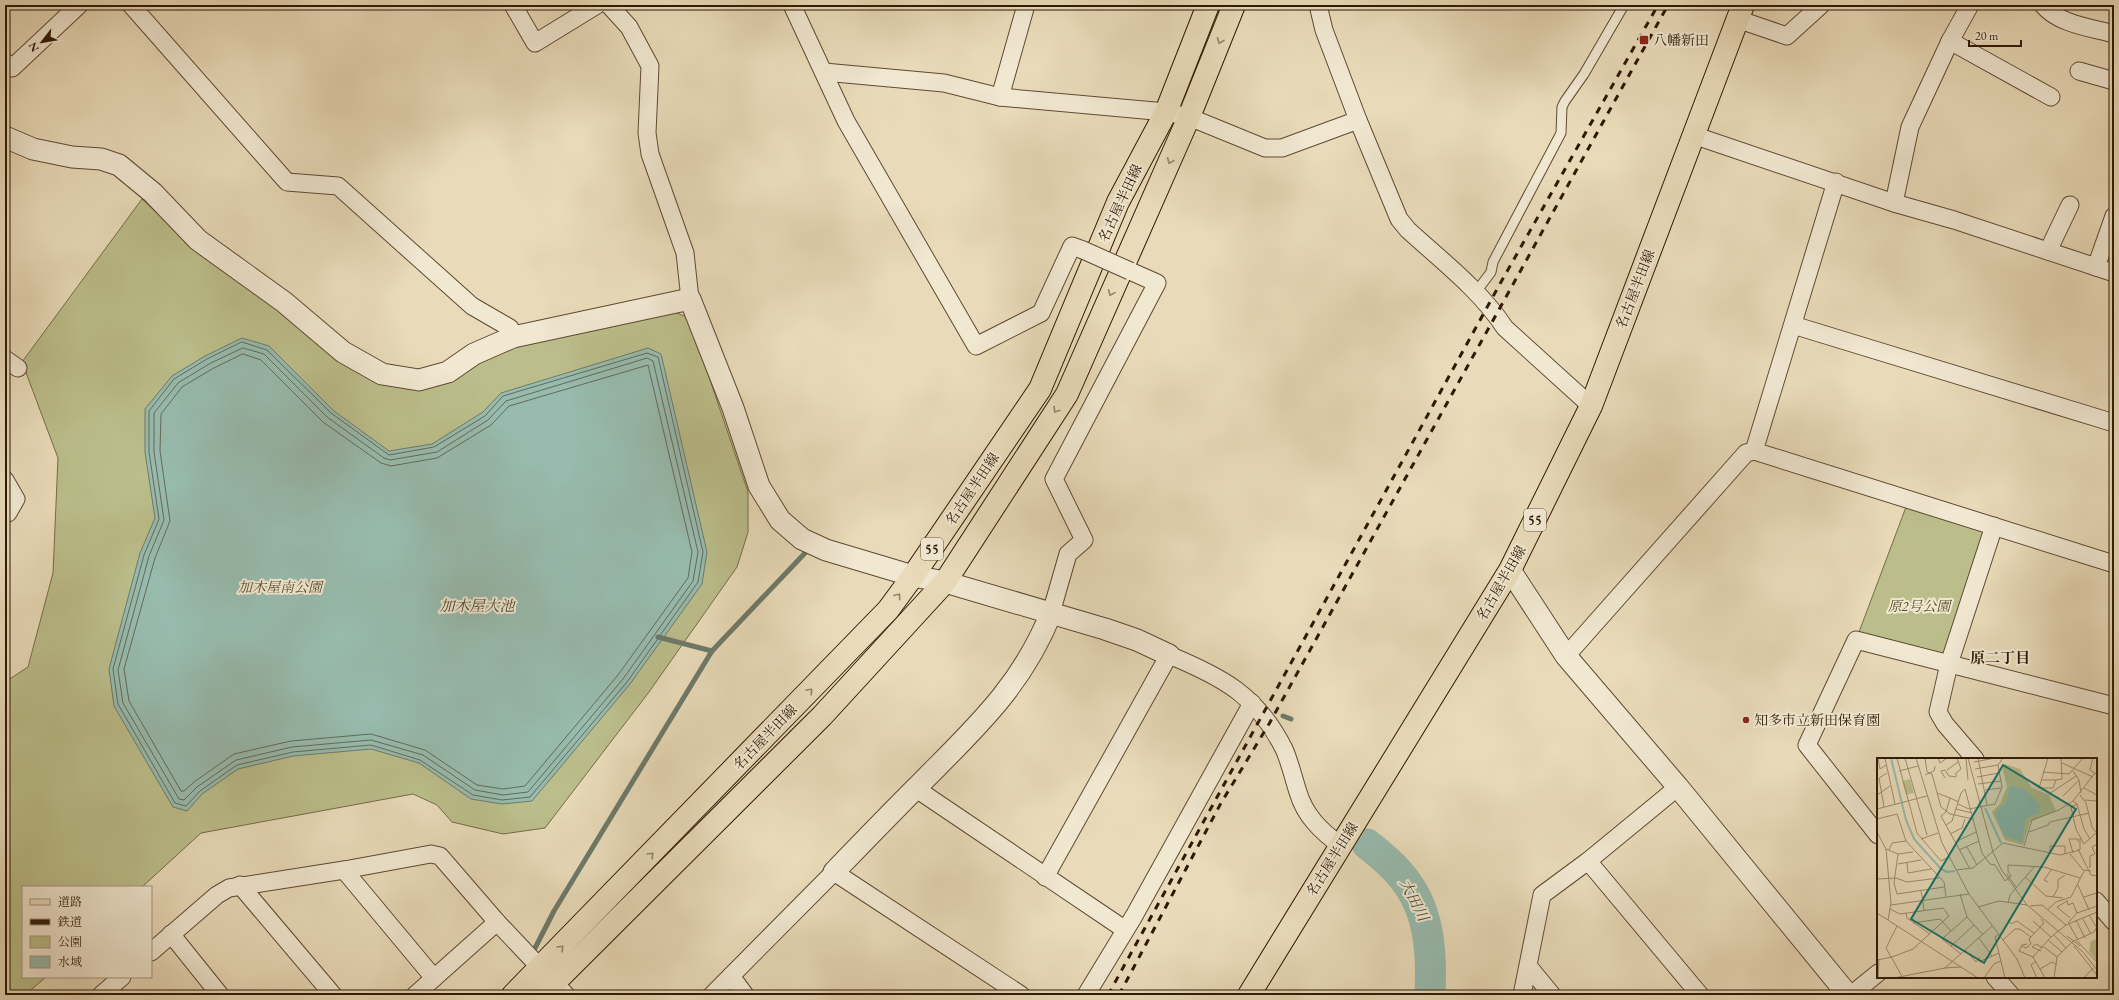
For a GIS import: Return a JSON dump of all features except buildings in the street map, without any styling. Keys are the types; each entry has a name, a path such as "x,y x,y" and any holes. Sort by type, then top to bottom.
{"main road":[{"name":"名古屋半田線","path":"551,985 888,610 913,576 1040,389 1118,202 1166,112 1208,5"},
{"name":"名古屋半田線","path":"513,995 551,985 822,716 945,582 1067,394 1189,117 1234,5"},
{"name":"名古屋半田線","path":"1252,994 1340,846 1510,570 1591,406 1740,12"}],"street":[{"path":"5,62 12,68 79,5"},
{"path":"131,5 287,182 338,186 472,306 510,328 513,337"},
{"path":"513,5 535,44 597,5"},
{"path":"609,5 629,27 650,66 647,133 650,154 685,253 690,299 734,408 758,486 780,520 791,530 813,545 913,576 945,582 1051,613 1137,640 1224,681 1240,691 1263,715 1284,749 1298,794 1308,814 1320,830 1340,846"},
{"path":"712,995 993,710 1013,685 1036,648 1051,613 1068,554 1084,540 1054,479 1157,283 1072,246 1041,313 976,346 846,121 792,5"},
{"path":"1000,97 1026,5"},
{"path":"1318,5 1324,30 1358,120 1399,219 1408,230 1476,292 1505,328 1591,406"},
{"path":"1740,12 1787,36 1821,5"},
{"path":"1894,202 1910,127 1950,41 1970,5"},
{"path":"2043,5 2048,11 2058,17 2114,34"},
{"path":"1950,41 2051,97"},
{"path":"2080,71 2114,81"},
{"path":"824,72 944,83 1000,97 1166,112 1189,117 1265,148 1282,148 1358,120"},
{"path":"1693,135 2114,273"},
{"path":"5,137 33,149 72,157 101,159 119,165 152,193 198,240 284,302 343,352 382,374 419,380 448,372 474,354 513,337 690,299"},
{"path":"1754,451 1836,182"},
{"path":"2048,251 2070,205"},
{"path":"2096,267 2114,216"},
{"path":"1793,325 2114,424"},
{"path":"1566,656 1746,453 1754,451 2114,564"},
{"path":"5,480 16,499 8,513 5,514"},
{"path":"1974,758 1945,724 1938,712 1949,664 1994,526"},
{"path":"1510,570 1566,656 1678,787 1850,995 1877,974"},
{"path":"1877,834 1807,745 1856,640 2114,706"},
{"path":"1045,877 1169,655"},
{"path":"1086,995 1124,929 1134,916 1252,703"},
{"path":"1522,995 1529,967 1542,895 1588,861 1678,787"},
{"path":"915,788 1124,929"},
{"path":"152,951 217,895 228,888 344,870 431,854 440,856 551,985"},
{"path":"1588,861 1700,995"},
{"path":"344,870 434,978"},
{"path":"834,872 1021,995"},
{"path":"240,885 333,995"},
{"path":"2097,902 2114,922"},
{"path":"415,995 497,922"},
{"path":"171,934 220,995"},
{"path":"1529,967 1552,995"},
{"path":"731,976 745,995"},
{"path":"102,995 121,978"},
{"path":"1996,978 2011,995"}],"lane":[{"path":"1476,292 1491,272 1493,262 1561,134 1562,107 1564,101 1584,74 1624,5"}],"green space":[{"name":"加木屋南公園","path":"142,199 194,248 412,387 513,346 670,310 689,318 748,492 748,532 737,567 649,692 545,828 503,834 452,822 437,805 413,794 201,833 143,886 22,886 22,978 45,978 25,995 5,995 5,682 28,667 53,573 58,458 22,362"},
{"name":"原2号公園","path":"1909,499 1994,526 1949,664 1856,640"}],"water":[{"name":"加木屋大池","path":"242,338 269,346 334,411 389,451 432,444 483,412 501,393 648,348 661,354 707,552 702,584 630,684 532,801 502,804 471,799 419,763 371,749 293,756 238,769 202,794 187,811 173,807 114,706 109,669 140,553 155,518 145,452 145,409 172,376 205,356"}],"waterway":[{"path":"532,954 554,911 712,651 806,552"},
{"path":"658,637 712,651"},
{"path":"1283,716 1291,719"},
{"name":"大田川","path":"1362,839 1367,844"},
{"name":"大田川","path":"1367,844 1395,869 1409,886 1417,900 1427,931 1431,979 1430,995"}],"railway":[{"path":"1108,995 1501,282 1658,5"},
{"path":"1119,995 1221,803 1269,724 1668,5"}],"place":[{"name":"八幡新田","path":"1644,40"},
{"name":"知多市立新田保育園","path":"1746,720"}],"district":[{"name":"原二丁目","path":"2000,658"}]}
